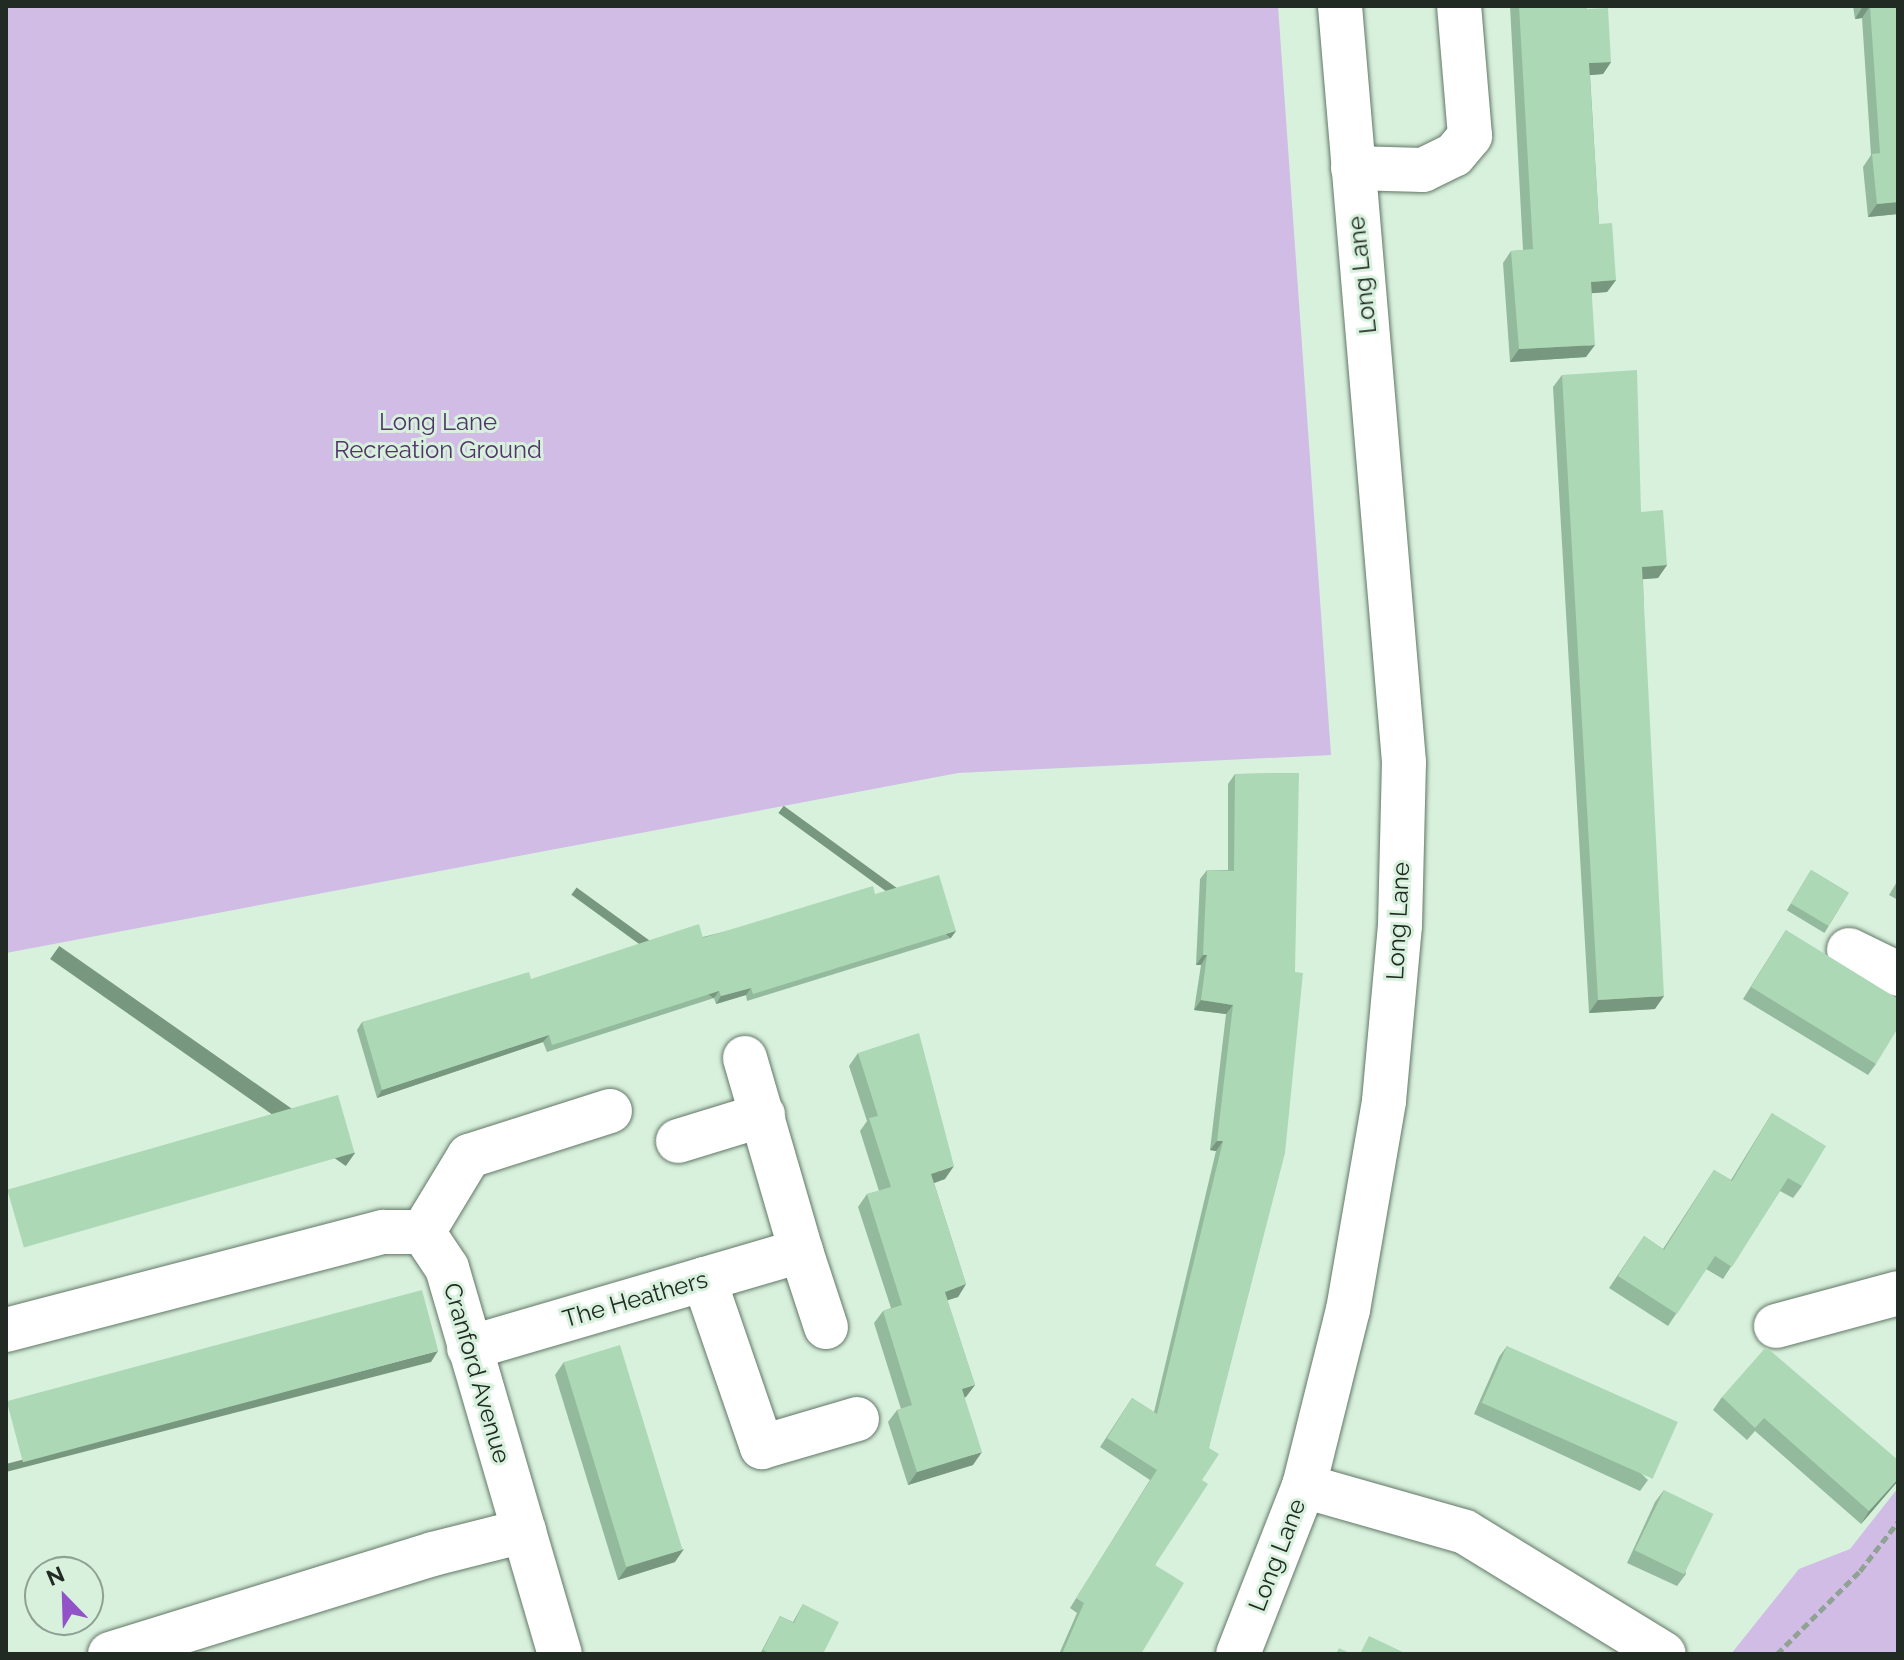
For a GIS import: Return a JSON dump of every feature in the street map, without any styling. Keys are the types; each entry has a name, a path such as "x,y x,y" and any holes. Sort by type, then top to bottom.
{"street":[{"name":"Long Lane","path":"1238,1654 1304,1486 1348,1310 1384,1101 1400,925 1404,762 1340,6"},
{"path":"1353,168 1423,170 1454,155 1470,136 1459,6"},
{"path":"1849,950 1898,974"},
{"path":"745,1058 826,1327"},
{"path":"6,1330 383,1232 423,1232 469,1156 610,1111"},
{"path":"678,1141 763,1115"},
{"name":"Cranford Avenue","path":"423,1232 447,1268 560,1654"},
{"name":"The Heathers","path":"469,1348 801,1251"},
{"path":"704,1279 762,1447 857,1419"},
{"path":"1776,1326 1897,1298"},
{"path":"1304,1486 1465,1532 1664,1654"},
{"path":"110,1654 433,1554 524,1531"}],"path":[{"path":"1777,1654 1860,1571 1898,1522"}],"green space":[{"name":"Long Lane Recreation Ground","path":"6,6 1278,6 1331,755 958,773 6,953"},
{"path":"1898,1488 1898,1654 1731,1654 1799,1569 1850,1549"}],"building":[{"path":"1519,6 1608,8 1611,62 1589,63 1599,224 1612,223 1616,280 1591,282 1595,345 1519,349 1511,251 1533,249"},
{"path":"1870,6 1898,6 1898,202 1877,204 1872,154 1880,153"},
{"path":"1637,370 1641,512 1663,510 1667,565 1642,567 1664,996 1598,1000 1562,375"},
{"path":"1299,773 1295,972 1303,973 1285,1153 1209,1448 1219,1454 1202,1480 1208,1484 1155,1565 1184,1583 1141,1654 1062,1654 1084,1603 1076,1598 1157,1470 1107,1438 1132,1398 1157,1414 1223,1141 1217,1141 1233,1005 1201,1000 1207,955 1203,955 1207,870 1234,871 1235,774"},
{"path":"1811,870 1849,893 1829,926 1791,903"},
{"path":"939,875 956,931 753,994 751,988 721,996 719,991 552,1045 549,1035 382,1090 362,1022 529,972 531,979 699,924 703,938 873,886 875,894"},
{"path":"1786,930 1898,999 1898,1028 1876,1064 1751,987"},
{"path":"919,1033 954,1166 931,1174 966,1284 945,1292 975,1385 962,1389 982,1452 917,1472 897,1410 912,1405 883,1311 902,1305 867,1194 891,1187 869,1118 878,1116 858,1053"},
{"path":"338,1095 355,1153 24,1247 7,1190"},
{"path":"1772,1113 1826,1146 1802,1186 1788,1178 1732,1267 1715,1256 1677,1314 1618,1276 1644,1236 1664,1250 1714,1170 1732,1181"},
{"path":"422,1290 438,1351 23,1462 7,1401"},
{"path":"620,1345 683,1550 626,1567 564,1362"},
{"path":"1507,1346 1678,1422 1653,1479 1482,1403"},
{"path":"1766,1347 1898,1460 1898,1479 1869,1511 1764,1418 1755,1428 1722,1397"},
{"path":"1664,1490 1713,1514 1684,1574 1635,1550"},
{"path":"803,1604 839,1622 823,1654 771,1654 763,1650 780,1616 794,1623"},
{"path":"1369,1636 1407,1654 1360,1654"},
{"path":"1339,1648 1352,1654 1336,1654"}]}
